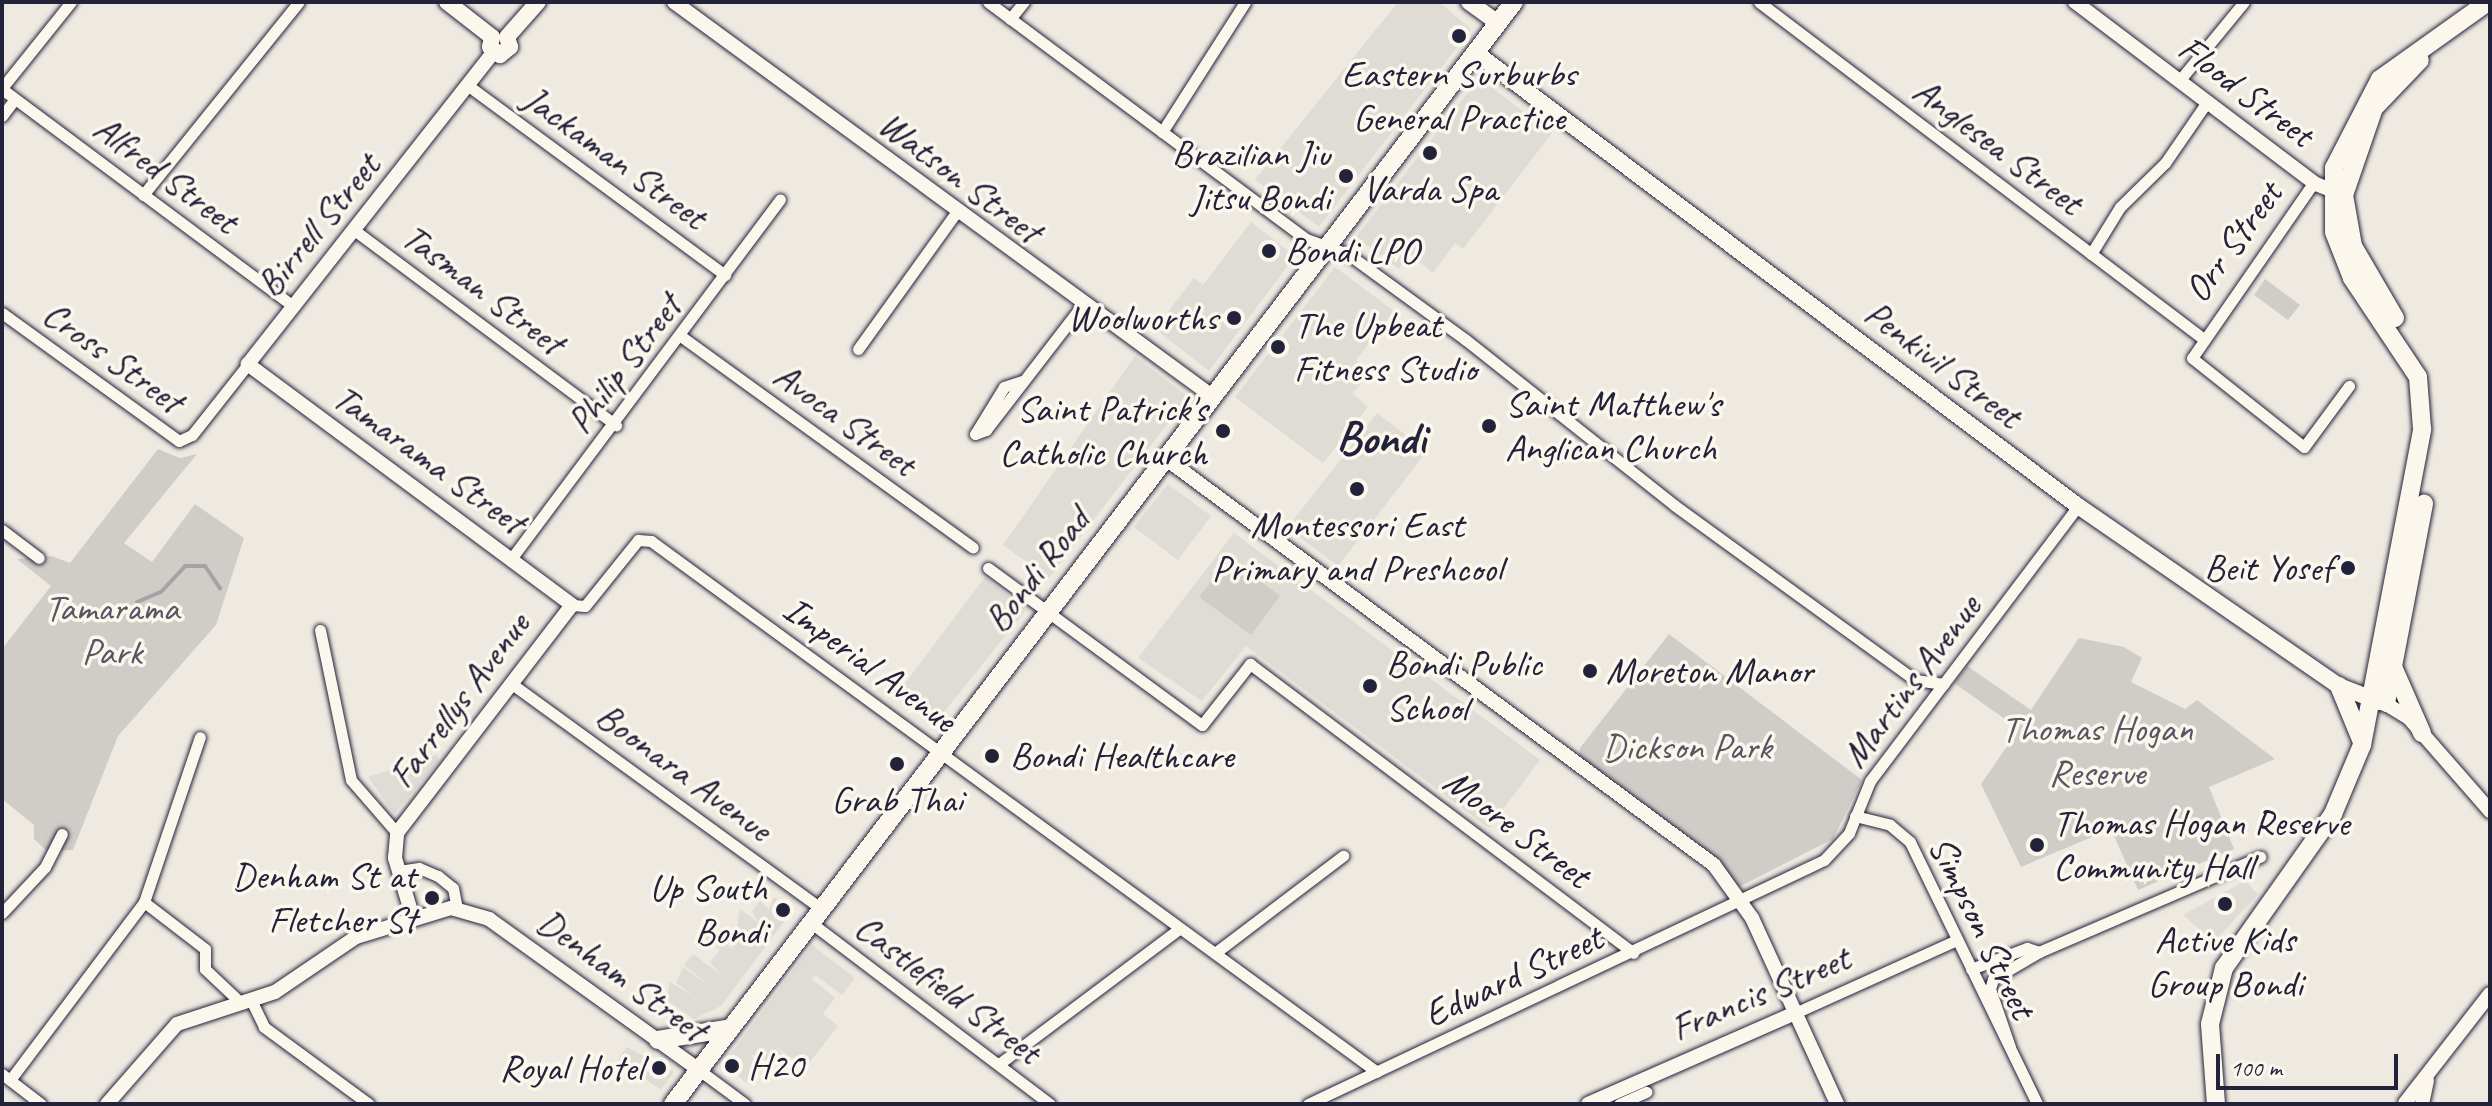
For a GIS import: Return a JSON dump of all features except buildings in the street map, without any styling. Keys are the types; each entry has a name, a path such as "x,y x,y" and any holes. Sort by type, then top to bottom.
{"main road":[{"path":"447,2 497,42"},
{"name":"Birrell Street","path":"497,42 538,2"},
{"path":"1469,2 1498,23"},
{"name":"Bondi Road","path":"673,1104 1514,2"},
{"path":"2227,1104 2221,1032 2232,976 2351,806 2380,702 2423,400 2414,369 2352,278 2334,232 2329,190 2367,94 2404,58 2488,2"},
{"path":"2329,190 2382,96 2490,12"},
{"name":"Penkivil Street","path":"1476,53 2078,506 2339,686 2380,702"},
{"path":"2216,1104 2210,1024 2224,968 2333,814 2394,669 2435,397 2426,366 2359,260 2329,190"},
{"path":"2394,669 2422,733"},
{"path":"2339,686 2362,745"},
{"path":"658,1040 731,1028"}],"street":[{"path":"2,89 71,2"},
{"path":"143,195 299,2"},
{"name":"Watson Street","path":"674,2 955,214 1212,396"},
{"path":"988,2 1306,239 1327,246 1466,340 1665,498 1915,680 1944,684"},
{"path":"1010,19 1024,2"},
{"path":"1162,132 1245,2"},
{"name":"Anglesea Street","path":"1759,2 2201,337"},
{"name":"Flood Street","path":"2075,2 2329,190"},
{"path":"2179,81 2244,2"},
{"name":"Birrell Street","path":"192,435 470,87 497,42"},
{"name":"Jackaman Street","path":"470,87 725,275"},
{"name":"Alfred Street","path":"2,89 294,307"},
{"path":"2,116 15,99"},
{"path":"2091,254 2120,207 2165,163 2207,102"},
{"name":"Orr Street","path":"2201,337 2329,190"},
{"name":"Philip Street","path":"511,559 682,337 780,199"},
{"path":"858,349 955,214"},
{"name":"Tasman Street","path":"354,230 616,425"},
{"path":"1022,381 1004,387 975,434 986,430 1083,304"},
{"name":"Cross Street","path":"2,313 168,436 192,435"},
{"name":"Avoca Street","path":"682,337 973,548"},
{"path":"2201,337 2195,362 2304,447 2349,386"},
{"name":"Tamarama Street","path":"248,364 572,605"},
{"path":"1165,458 1704,857 1743,901 1837,1104"},
{"name":"Martins Avenue","path":"1743,901 1824,860 1855,816 1870,781 2078,506"},
{"path":"2,530 39,558"},
{"name":"Imperial Avenue","path":"572,605 585,606 634,543 647,540 1377,1072"},
{"path":"988,568 1050,610"},
{"name":"Farrellys Avenue","path":"397,833 572,605"},
{"name":"Moore Street","path":"1050,610 1202,725 1250,664 1633,953"},
{"path":"320,630 351,780 397,833 399,871 413,918"},
{"path":"1915,680 1927,707"},
{"name":"Boonara Avenue","path":"512,684 815,915"},
{"path":"2380,702 2422,733 2490,811"},
{"path":"41,1104 6,1077 144,902 200,737"},
{"name":"Simpson Street","path":"1855,816 1890,825 1910,842 1971,969 2002,1043 2010,1047"},
{"path":"2,913 45,867 62,834"},
{"path":"1215,953 1343,856"},
{"path":"1971,969 2027,948 2039,952 2260,857"},
{"path":"107,1104 166,1031 294,982 346,941 413,918 457,908 453,888 438,876 419,868 399,871"},
{"name":"Edward Street","path":"1308,1104 1743,901"},
{"path":"144,902 205,949 205,969 246,1001 264,1027 369,1104"},
{"name":"Denham Street","path":"457,908 489,919 745,1104"},
{"name":"Castlefield Street","path":"815,915 1050,1104"},
{"path":"999,1064 1180,928"},
{"name":"Francis Street","path":"1588,1104 1644,1086 1957,940"},
{"name":"Simpson Street","path":"2037,1104 2010,1047 1990,984 2039,952"},
{"path":"2408,1104 2490,994"},
{"path":"2422,1104 2427,1081"},
{"path":"1644,1086 1652,1104"},
{"name":"Francis Street","path":"1619,1104 1644,1086"}],"shaded area":[{"path":"1398,2 1439,2 1471,29 1319,227 1255,180"},
{"path":"1479,78 1552,133 1463,249 1455,243 1433,273 1407,252 1399,269 1356,237"},
{"path":"1251,222 1295,256 1209,371 1155,329 1194,278 1203,285"},
{"path":"1335,267 1394,311 1356,360 1370,371 1353,394 1368,407 1323,463 1235,397"},
{"path":"1135,356 1188,397 1049,578 1003,545"},
{"name":"Montessori East Primary and Preshcool","path":"1377,413 1427,451 1338,566 1287,528"},
{"path":"1168,484 1211,516 1178,560 1134,527"},
{"name":"Bondi Public School","path":"1234,533 1540,760 1489,828 1246,646 1202,701 1138,658"},
{"path":"985,577 1026,610 936,722 897,694"},
{"path":"437,755 439,762 394,814 368,777"},
{"name":"Active Kids Group Bondi","path":"2245,881 2258,894 2214,942 2183,915"},
{"path":"774,897 792,911 721,1006 694,1019 666,1000 670,982 697,999 676,983 683,967 714,989 684,965 693,954 723,976 710,962 720,950 704,938 709,931 736,951 727,939 735,930 747,935 737,925 740,909 759,923 752,911 760,901 769,909"},
{"path":"812,945 855,978 842,995 815,975 812,979 835,998 823,1014 838,1026 805,1068 770,1042 784,1055 777,1064 751,1054 757,1065 746,1083 724,1063"},
{"path":"627,1047 674,1072 661,1090 618,1059"}],"green space":[{"path":"2265,279 2300,305 2288,320 2254,295"},
{"name":"Tamarama Park","path":"158,449 180,458 197,454 124,543 152,562 195,504 244,538 216,625 118,736 73,850 47,851 34,839 34,825 2,799 2,649 51,586 17,559 52,556 70,563"},
{"path":"1229,558 1280,596 1251,635 1199,597"},
{"name":"Dickson Park","path":"1669,634 1862,780 1833,839 1735,889 1577,767 1580,748"},
{"name":"Thomas Hogan Reserve","path":"2079,638 2124,647 2142,658 2131,682 2185,709 2197,700 2275,759 2209,787 2234,849 2138,890 2111,829 2021,867 1981,784 2019,729 1954,683 1967,666 2031,710"}],"waterway":[{"path":"137,602 161,592 185,566 205,566 220,588"}],"place":[{"name":"Eastern Surburbs General Practice","path":"1459,36"},
{"name":"Varda Spa","path":"1430,153"},
{"name":"Brazilian Jiu Jitsu Bondi","path":"1346,176"},
{"name":"Bondi LPO","path":"1269,251"},
{"name":"Woolworths","path":"1234,318"},
{"name":"The Upbeat Fitness Studio","path":"1278,347"},
{"name":"Saint Matthew's Anglican Church","path":"1489,426"},
{"name":"Saint Patrick's Catholic Church","path":"1223,431"},
{"name":"Montessori East Primary and Preshcool","path":"1357,489"},
{"name":"Beit Yosef","path":"2348,568"},
{"name":"Moreton Manor","path":"1590,671"},
{"name":"Bondi Public School","path":"1370,686"},
{"name":"Bondi Healthcare","path":"992,756"},
{"name":"Grab Thai","path":"897,764"},
{"name":"Thomas Hogan Reserve Community Hall","path":"2037,845"},
{"name":"Denham St at Fletcher St","path":"432,898"},
{"name":"Active Kids Group Bondi","path":"2225,904"},
{"name":"Up South Bondi","path":"783,910"},
{"name":"H20","path":"732,1066"},
{"name":"Royal Hotel","path":"659,1068"}],"district":[{"name":"Bondi","path":"1381,438"}]}
